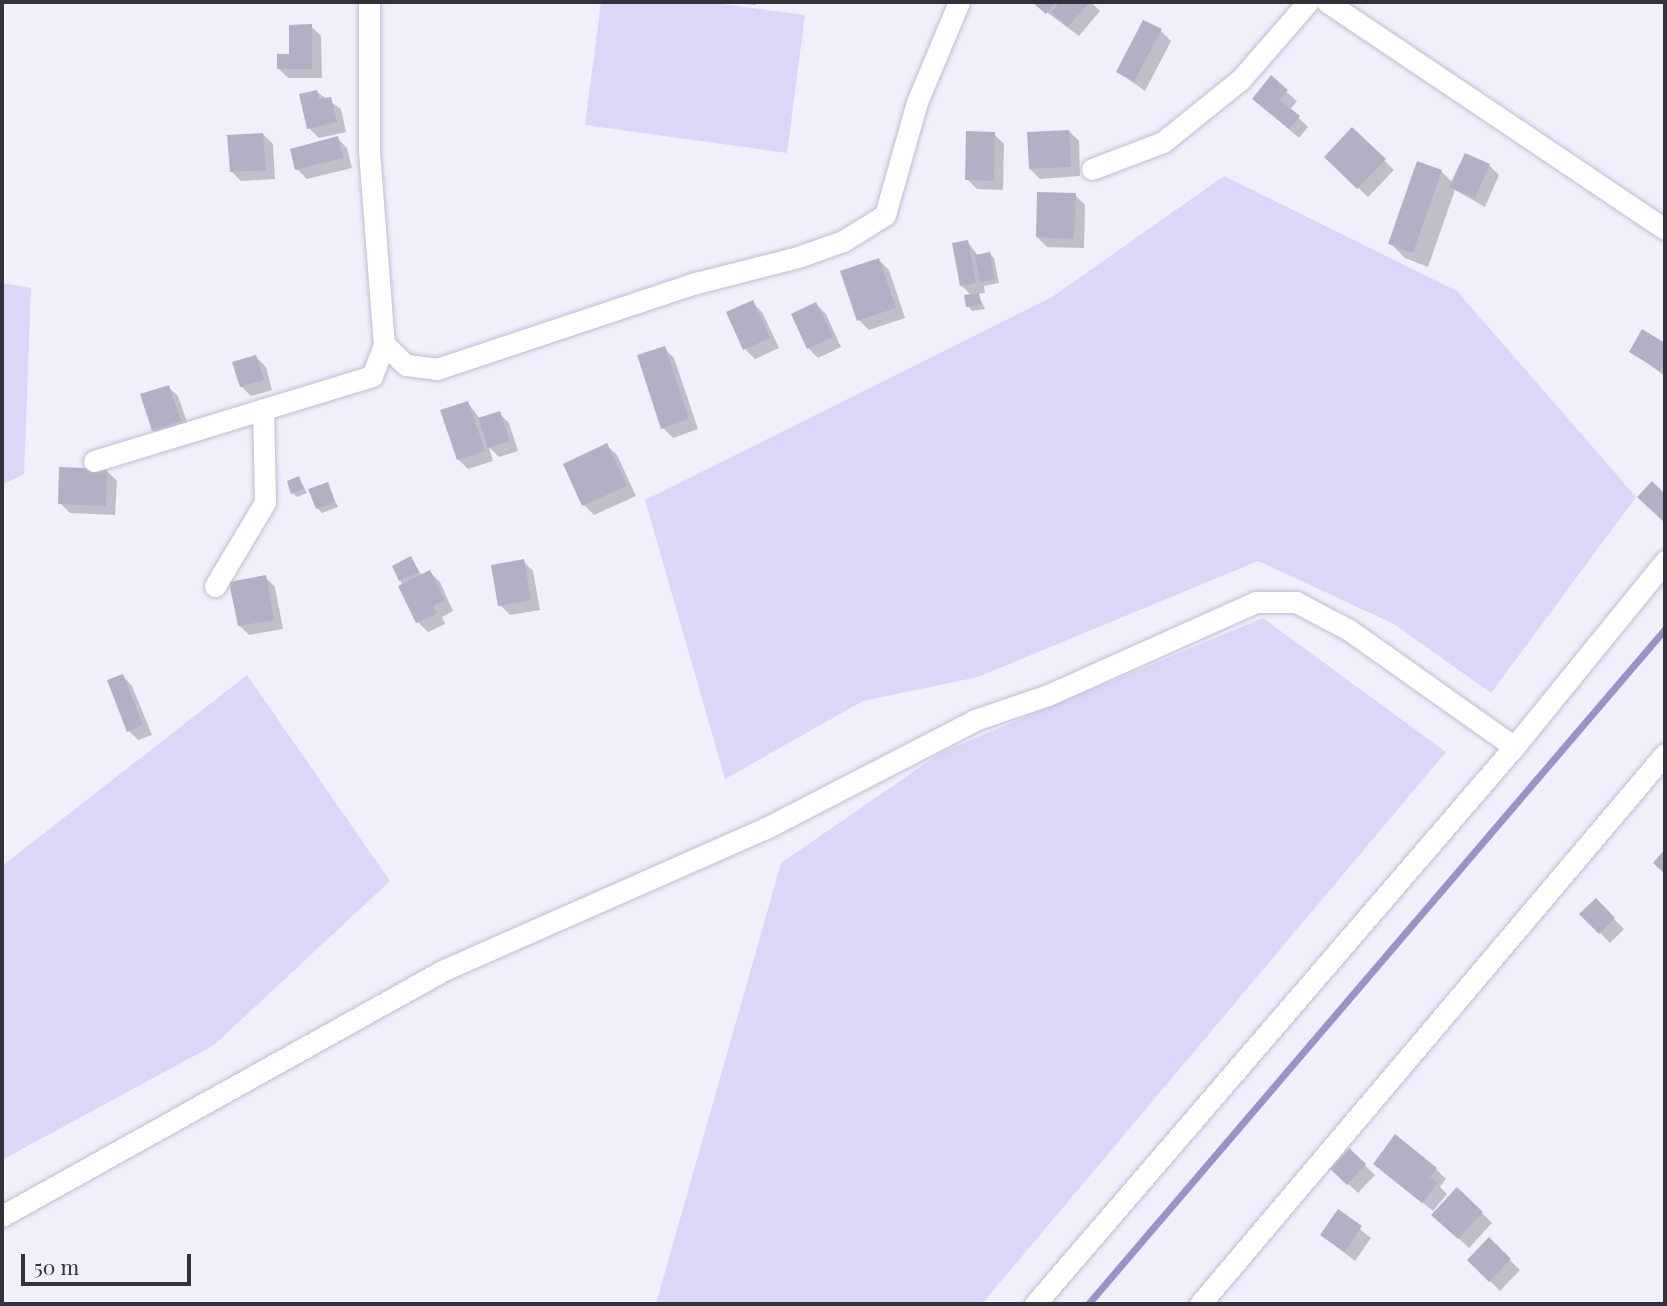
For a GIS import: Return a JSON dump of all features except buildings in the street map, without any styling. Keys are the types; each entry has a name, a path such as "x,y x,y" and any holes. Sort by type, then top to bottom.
{"street":[{"path":"94,461 372,376 384,344 369,150 369,2"},
{"path":"384,344 406,365 437,369 696,283 798,257 843,240 885,215 917,102 959,2"},
{"path":"1092,169 1163,142 1241,79 1308,2"},
{"path":"1327,2 1665,229"},
{"path":"215,586 265,502 263,410"},
{"path":"1035,1304 1514,747 1665,561"},
{"path":"2,1216 444,970 766,828 975,720 1048,695 1256,602 1296,602 1349,630 1514,747"},
{"path":"1200,1304 1665,754"}],"shaded area":[{"path":"601,2 707,2 805,15 787,153 585,125"},
{"path":"1224,176 1457,291 1636,497 1491,693 1394,624 1258,561 978,677 863,701 725,779 645,500 1052,297"},
{"path":"2,283 31,288 24,474 2,485"},
{"path":"1263,618 1446,752 982,1304 656,1304 781,863 942,752"},
{"path":"247,675 390,881 214,1045 2,1160 2,866"}],"waterway":[{"path":"1088,1304 1665,629"}]}
